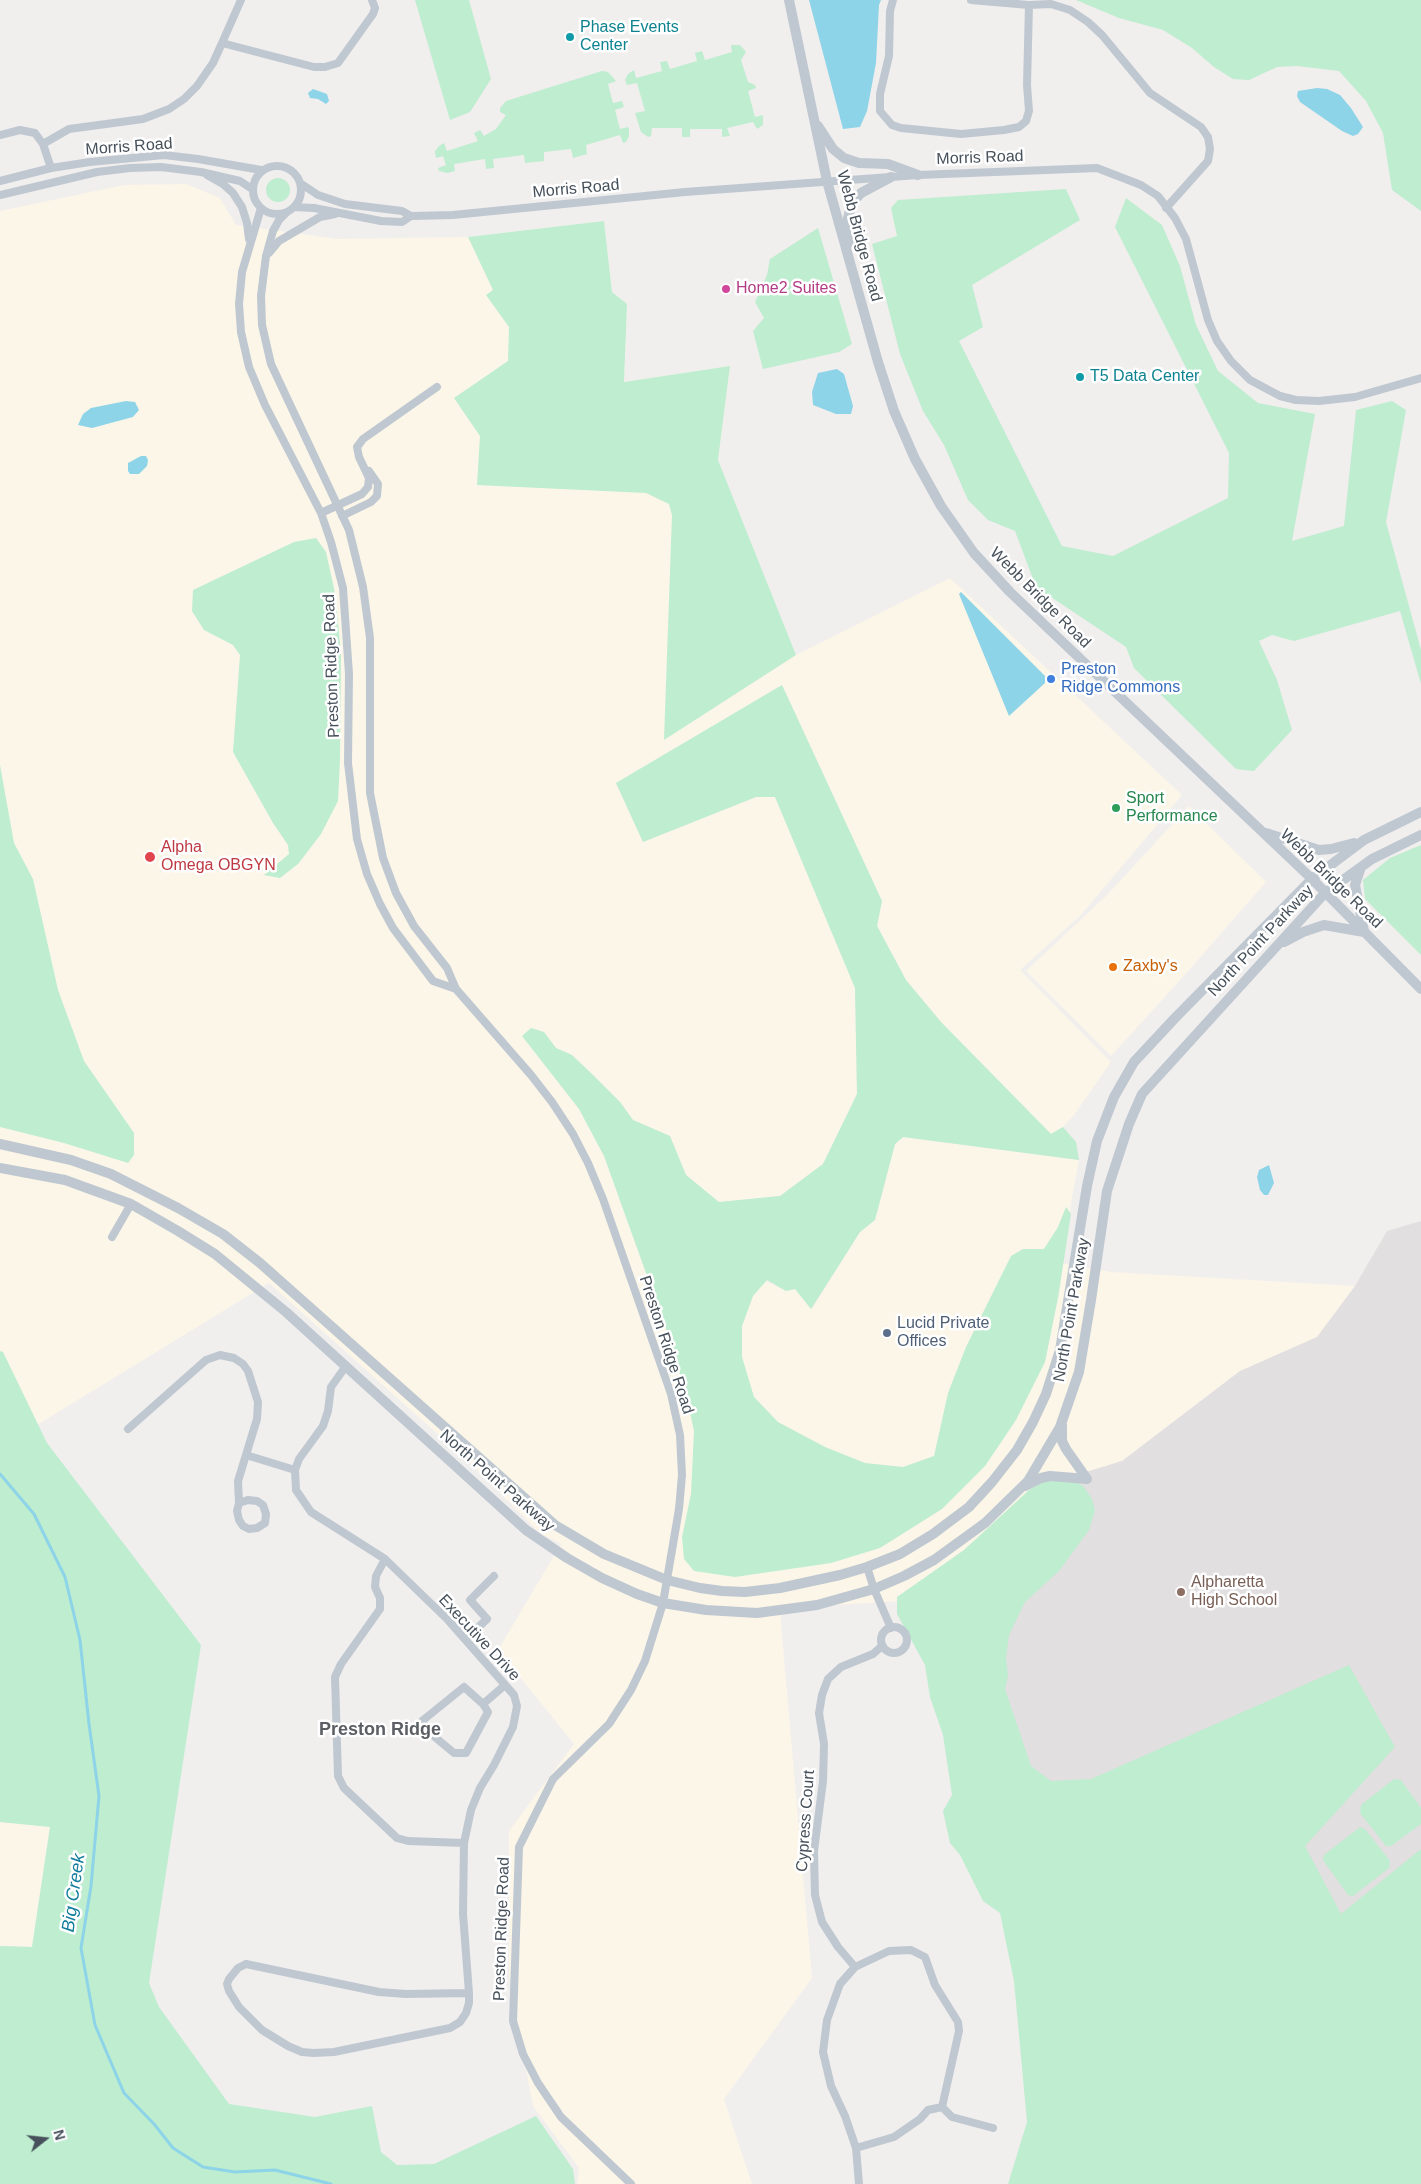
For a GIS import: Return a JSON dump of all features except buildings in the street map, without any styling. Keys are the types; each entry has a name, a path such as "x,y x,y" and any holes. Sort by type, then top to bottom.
{"street":[{"path":"43,144 59,134 79,126 143,119 169,109 184,99 197,86 213,63 241,0"},
{"path":"222,43 314,67 325,67 338,63 373,14 375,8 372,0"},
{"name":"Webb Bridge Road","path":"789,0 827,181 894,412 915,459 942,506 974,553 1010,592 1312,879 1421,989"},
{"path":"894,0 890,11 889,56 880,94 880,111 892,125 901,128 961,134 1004,130 1019,127 1026,121 1029,111 1027,85 1029,5"},
{"path":"971,0 1029,5 1051,4 1070,10 1088,22 1150,93 1201,127 1208,136 1210,148 1208,160 1166,208"},
{"path":"815,120 833,149 844,158 859,163 888,164 918,175"},
{"path":"0,135 26,130 35,133 43,144 51,168"},
{"name":"Morris Road","path":"0,181 51,168 129,157 164,156 198,159 261,170"},
{"path":"274,165 281,165 293,172 300,184 299,200 287,212 273,214 261,208 253,196 252,189 256,176 261,170 274,165"},
{"name":"Morris Road","path":"0,195 88,174 130,168 161,168 201,172 240,180 252,189"},
{"name":"Morris Road","path":"300,184 318,196 345,204 402,211 410,216 452,215 685,192 827,181 918,175 1097,168 1141,184 1158,196 1175,218 1186,239 1208,320 1217,341 1230,361 1250,380 1280,396 1296,400 1319,402 1355,397 1421,378"},
{"path":"201,172 223,184 233,193 244,215 249,242"},
{"path":"853,271 848,226 849,210 861,193 891,178"},
{"name":"Morris Road","path":"294,207 314,208 381,221 402,222 410,216"},
{"name":"Preston Ridge Road","path":"261,208 249,242 242,272 239,304 241,332 249,367 265,405 321,513 332,542 343,588 349,674 348,763 356,839 370,882 393,928 433,981 456,990"},
{"name":"Preston Ridge Road","path":"287,212 279,220 273,232 266,256 261,296 262,325 271,364 349,530 363,587 370,638 370,793 383,858 396,894 414,926 447,968 456,990 531,1075 552,1102 573,1134 588,1163 606,1208 671,1394 680,1435 682,1475 679,1509 663,1603 645,1661 631,1690 609,1724 553,1779 519,1847 513,2021 523,2054 538,2083 561,2117 631,2184"},
{"path":"266,256 279,241 320,217 338,214"},
{"path":"321,513 362,494 368,487 369,478 357,447 363,439 437,388"},
{"path":"342,516 370,502 379,492 378,484 360,457"},
{"name":"North Point Parkway","path":"0,1144 54,1156 111,1174 170,1203 223,1234 260,1263 555,1525 604,1554 667,1580 700,1588 745,1592 780,1588 867,1567 900,1554 933,1534 969,1507 992,1482 1017,1450 1034,1422 1046,1394 1060,1350 1087,1186 1098,1140 1114,1097 1134,1062 1312,879 1364,840 1421,812"},
{"path":"1261,831 1319,850 1332,849 1364,840"},
{"name":"North Point Parkway","path":"0,1168 65,1180 130,1204 178,1230 215,1254 286,1312 526,1530 567,1558 602,1578 637,1594 663,1603 706,1610 757,1613 817,1605 874,1589 904,1576 940,1556 985,1523 1028,1481 1060,1427 1079,1372 1107,1191 1129,1124 1142,1094 1325,893 1361,866 1421,835"},
{"path":"1275,947 1303,932 1324,925 1364,932 1355,885 1361,866"},
{"path":"112,1237 130,1204"},
{"path":"128,1429 206,1360 220,1355 234,1358 243,1364 248,1371 258,1402 257,1419 238,1481 239,1503"},
{"path":"246,1455 295,1470 323,1426 328,1411 331,1387 346,1366"},
{"path":"1020,1490 1032,1482 1050,1476 1087,1479 1062,1441 1061,1431 1065,1413"},
{"name":"Executive Drive","path":"295,1470 296,1490 311,1512 385,1559 466,1640 514,1695 518,1706 494,1765 480,1788 471,1810 464,1843 463,1914 469,1992 469,2003 466,2013 460,2022 450,2028 334,2052 314,2054 288,2046 262,2030 239,2007 227,1984 238,1968 246,1964 379,1992 406,1994 469,1992"},
{"path":"385,1559 376,1576 375,1586 380,1598 380,1609 341,1664 335,1677 338,1776 344,1788 397,1838 408,1841 464,1843"},
{"path":"867,1567 874,1589 891,1628"},
{"path":"466,1640 487,1619 470,1600 494,1576"},
{"path":"896,1627 904,1631 907,1644 902,1651 888,1652 882,1646 882,1634 896,1627"},
{"name":"Cypress Court","path":"855,1967 838,1947 822,1922 815,1895 814,1851 824,1781 824,1744 819,1713 822,1695 828,1679 841,1668 873,1654 882,1646"},
{"path":"483,1704 505,1685"},
{"path":"464,1687 483,1704 488,1712 466,1753 454,1753 430,1733 422,1721 464,1687"},
{"path":"859,2184 856,2148 832,2086 824,2052 827,2020 840,1984 855,1967 889,1951 911,1950 925,1957 935,1985 958,2022 958,2031 942,2107"},
{"path":"942,2107 952,2117 993,2128"},
{"path":"856,2148 894,2137 920,2119 928,2110 942,2107"}],"shaded area":[{"path":"186,184 220,198 236,225 338,239 468,237 604,221 612,292 627,304 624,382 730,366 718,460 796,655 950,578 1182,795 1081,915 1020,970 1111,1062 1074,1115 1063,1127 1051,1134 941,1022 906,980 877,925 882,901 782,685 616,783 643,842 756,797 775,797 855,988 857,1094 823,1164 780,1196 719,1202 686,1175 670,1136 633,1120 620,1102 593,1075 572,1055 556,1048 544,1032 523,1036 579,1109 604,1156 654,1295 750,1273 786,1291 795,1289 812,1309 860,1232 875,1220 895,1144 903,1137 1079,1160 1060,1263 1111,1272 1355,1286 1318,1337 1240,1371 1122,1461 1037,1487 977,1547 902,1601 819,1606 780,1612 812,1978 724,2099 752,2184 577,2184 579,2168 533,2106 509,1976 509,1831 574,1744 498,1650 561,1544 541,1534 472,1465 269,1283 37,1425 3,1352 0,1351 0,211 124,185"},
{"path":"1189,806 1266,882 1111,1056 1026,971 1108,894"},
{"name":"Alpharetta High School","path":"1421,1221 1421,1936 1018,1896 953,1568 1037,1487 1122,1461 1240,1371 1317,1337 1355,1286 1387,1231"},
{"path":"0,1822 50,1826 32,1947 0,1946"}],"green space":[{"path":"415,0 469,0 491,79 470,112 450,120"},
{"path":"1076,0 1421,0 1421,211 1392,190 1383,133 1366,101 1339,71 1297,66 1277,67 1249,80 1233,79 1214,67 1192,48 1163,30 1119,18"},
{"path":"731,45 740,45 746,52 741,60 748,82 755,85 756,88 748,91 755,117 763,115 763,125 757,129 753,122 727,128 730,136 722,137 722,129 690,129 690,137 682,137 682,128 652,128 651,136 648,137 641,132 635,113 645,111 637,83 627,85 625,80 628,74 634,70 636,78 662,71 660,62 667,61 670,69 697,61 695,53 702,51 705,60 732,52"},
{"path":"602,71 608,72 616,81 608,84 613,103 622,101 624,107 615,110 620,129 628,127 629,129 629,136 626,142 623,143 620,135 586,145 587,154 573,158 571,149 544,152 544,161 525,163 524,155 493,159 494,168 486,169 485,159 454,164 455,171 447,173 439,171 438,168 446,165 443,156 436,158 435,151 439,146 444,143 447,151 478,141 474,133 480,130 484,136 496,129 506,115 500,112 500,108 506,101"},
{"path":"278,178 287,181 290,190 287,199 278,202 269,199 266,190 269,181"},
{"path":"1066,189 1080,220 972,285 983,327 959,341 1062,546 1113,556 1228,498 1229,453 1115,227 1126,198 1162,225 1180,266 1196,325 1218,371 1258,403 1315,414 1292,541 1344,526 1356,410 1392,401 1406,410 1386,522 1421,650 1421,684 1400,611 1294,641 1272,635 1259,641 1277,680 1292,730 1254,771 1236,769 1134,668 1126,647 1036,587 1015,531 988,520 968,500 944,445 923,411 900,354 872,244 897,236 891,208 898,200"},
{"path":"604,221 612,292 627,304 624,382 730,366 718,460 796,655 664,740 672,515 669,504 646,493 477,485 480,436 454,398 508,361 509,327 486,295 493,290 468,237"},
{"path":"818,228 852,344 839,352 763,369 753,331 764,318 755,302 767,275 770,259"},
{"path":"316,538 326,552 335,593 341,653 338,801 321,834 298,864 280,878 264,875 289,854 288,845 273,823 233,752 240,655 233,645 204,630 192,611 193,590 294,542"},
{"path":"782,685 882,901 877,926 906,980 941,1022 1051,1134 1063,1127 1076,1142 1079,1160 903,1137 895,1144 875,1220 860,1232 811,1309 795,1289 786,1291 767,1280 753,1296 742,1326 742,1357 754,1397 778,1422 825,1447 865,1463 903,1467 934,1456 948,1393 966,1347 1011,1256 1023,1249 1044,1249 1058,1227 1066,1207 1071,1214 1058,1298 1045,1362 1016,1420 985,1466 942,1509 880,1548 831,1563 735,1577 694,1571 684,1559 682,1537 691,1494 694,1431 686,1394 669,1337 604,1156 579,1109 522,1036 531,1028 544,1032 556,1048 572,1055 593,1075 620,1102 633,1120 670,1136 686,1175 719,1202 780,1196 823,1164 857,1094 855,988 775,797 756,797 643,842 616,783"},
{"path":"0,765 14,843 33,879 58,990 84,1061 134,1133 134,1155 128,1163 64,1143 0,1127"},
{"path":"1421,845 1421,955 1365,899 1363,880 1390,858"},
{"path":"0,1351 3,1352 47,1443 201,1645 149,1983 159,2007 229,2104 315,2117 372,2106 381,2152 397,2165 434,2164 536,2116 573,2169 575,2184 0,2184 0,1946 32,1947 50,1827 0,1822"},
{"path":"1048,1479 1071,1479 1083,1486 1092,1499 1095,1510 1089,1530 1059,1571 1025,1602 1009,1635 1006,1658 1008,1676 1005,1689 1031,1766 1051,1781 1091,1779 1349,1665 1395,1747 1305,1846 1341,1914 1421,1849 1421,2184 1008,2184 1027,2122 1014,1981 1000,1913 983,1901 960,1855 950,1843 943,1811 952,1795 943,1735 930,1697 925,1665 897,1614 897,1597 964,1550 1029,1490"},
{"path":"1394,1779 1401,1780 1421,1808 1421,1824 1391,1846 1386,1846 1360,1813 1361,1805"},
{"path":"1360,1827 1365,1829 1390,1861 1389,1868 1353,1896 1348,1895 1323,1860 1324,1855"}],"water":[{"path":"809,0 881,0 879,5 876,63 867,111 860,127 843,129"},
{"path":"1317,88 1327,89 1340,95 1363,127 1358,134 1353,136 1342,131 1300,102 1297,96 1298,91"},
{"path":"313,89 327,94 329,101 326,104 318,99 310,98 308,93"},
{"path":"837,369 844,374 853,406 851,414 836,414 813,405 812,392 818,373"},
{"path":"126,401 135,402 139,410 133,417 92,428 78,425 83,414 91,408"},
{"path":"141,456 146,456 148,460 147,466 139,474 130,474 128,463"},
{"path":"961,592 1045,676 1045,683 1009,716 959,594"},
{"path":"1269,1165 1274,1183 1268,1195 1264,1195 1260,1190 1257,1177 1259,1170"}],"waterway":[{"name":"Big Creek","path":"0,1474 34,1514 65,1577 80,1640 99,1796 91,1886 81,1948 95,2025 124,2093 154,2124 173,2148 203,2167 235,2172 275,2170 331,2184"}],"place":[{"name":"Phase Events Center","path":"570,37"},
{"name":"Home2 Suites","path":"726,289"},
{"name":"T5 Data Center","path":"1080,377"},
{"name":"Preston Ridge Commons","path":"1051,679"},
{"name":"Sport Performance","path":"1116,808"},
{"name":"Alpha Omega OBGYN","path":"150,857"},
{"name":"Zaxby's","path":"1113,967"},
{"name":"Lucid Private Offices","path":"887,1333"},
{"name":"Alpharetta High School","path":"1181,1592"}],"district":[{"name":"Preston Ridge","path":"380,1730"}]}
